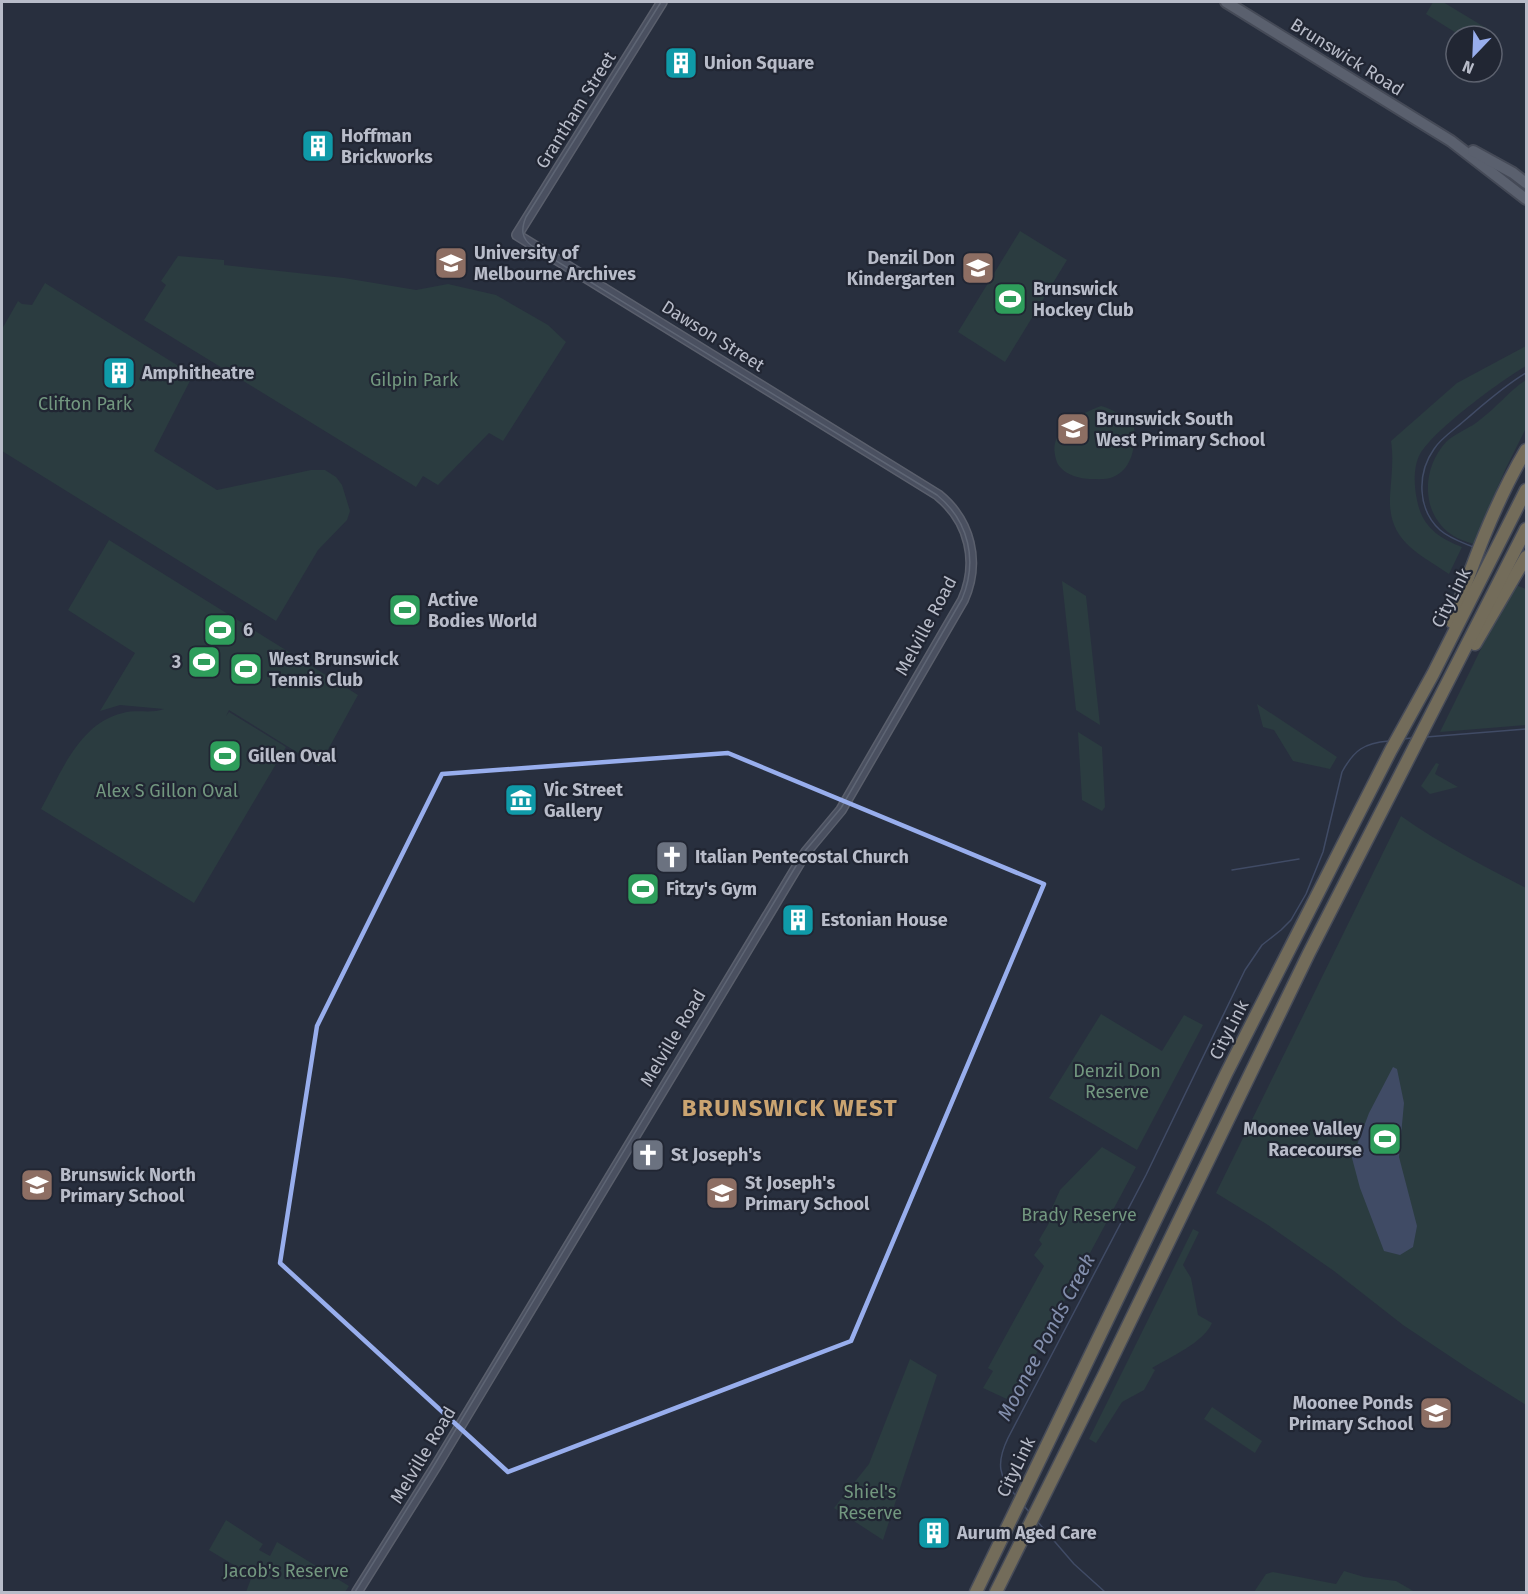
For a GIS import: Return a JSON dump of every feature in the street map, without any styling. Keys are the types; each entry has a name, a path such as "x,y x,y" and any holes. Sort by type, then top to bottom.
{"highway":[{"path":"1433,674 1485,534 1503,492 1527,450"},
{"name":"CityLink","path":"976,1593 1226,1074 1402,728 1433,674 1527,490"},
{"name":"CityLink","path":"996,1593 1272,1026 1425,727 1505,584 1518,545 1527,529"},
{"path":"1505,584 1527,557"}],"main road":[{"name":"Grantham Street","path":"517,235 662,2"},
{"name":"Brunswick Road","path":"1226,2 1500,171 1527,183"},
{"name":"Brunswick Road","path":"1500,171 1527,199"},
{"name":"Dawson Street","path":"517,235 942,498"},
{"name":"Melville Road","path":"357,1593 806,852 841,810 963,600 971,574 971,549 960,519 942,498"}],"highlighted area":[{"path":"728,753 1044,884 851,1341 508,1472 280,1263 317,1026 442,774"}],"green space":[{"path":"1433,2 1443,2 1479,24 1444,25 1426,14"},
{"name":"Brunswick Hockey Club","path":"1020,231 1067,260 1005,362 958,332"},
{"name":"Gilpin Park","path":"178,256 224,260 224,265 344,278 416,290 448,284 496,295 548,325 566,342 503,441 489,433 438,485 423,476 416,487 144,320 166,285 161,281"},
{"name":"Clifton Park","path":"45,283 193,375 154,451 217,490 311,470 325,470 336,477 342,485 350,511 347,520 318,550 276,621 2,451 2,329 18,301 32,305"},
{"path":"1526,346 1526,366 1453,419 1428,443 1418,459 1415,489 1423,517 1439,535 1462,547 1449,574 1407,544 1394,525 1390,497 1391,441 1457,383"},
{"path":"1526,380 1526,428 1473,544 1457,538 1439,523 1429,500 1429,475 1433,463 1446,442 1477,422"},
{"path":"1101,406 1111,409 1134,425 1134,448 1129,462 1120,473 1108,479 1086,479 1070,475 1061,468 1056,460 1057,437 1068,423"},
{"name":"Alex S Gillon Oval","path":"109,540 358,695 319,766 229,710 226,716 229,712 286,747 194,903 41,809 73,751 94,727 123,713 164,709 120,705 100,711 135,653 68,610"},
{"path":"1062,581 1086,596 1100,725 1076,710"},
{"path":"1513,584 1526,589 1526,725 1440,732"},
{"path":"1257,704 1337,757 1330,769 1293,761 1274,730 1263,727"},
{"path":"1078,732 1102,747 1105,807 1102,811 1082,800"},
{"path":"1436,763 1439,764 1435,774 1458,787 1430,794 1421,786"},
{"name":"Moonee Valley Racecourse","path":"1401,816 1478,863 1526,888 1526,1405 1403,1325 1334,1271 1268,1225 1216,1193"},
{"name":"Denzil Don Reserve","path":"1101,1014 1162,1051 1184,1015 1203,1025 1137,1150 1049,1098"},
{"name":"Brady Reserve","path":"1102,1147 1136,1167 1011,1401 983,1388 993,1371 988,1368 1044,1266 1034,1255 1042,1244 1039,1240 1049,1223 1043,1219 1052,1208 1060,1190"},
{"path":"1193,1229 1199,1232 1183,1265 1191,1278 1198,1315 1212,1323 1194,1343 1152,1368 1155,1370 1144,1390 1122,1402 1096,1443 1089,1439"},
{"name":"Shiel's Reserve","path":"910,1359 937,1375 883,1540 834,1508 869,1464"},
{"path":"1212,1407 1262,1441 1255,1453 1204,1419"},
{"name":"Jacob's Reserve","path":"226,1520 263,1544 259,1550 270,1556 277,1542 349,1586 345,1592 246,1592 252,1576 209,1550"},
{"path":"1344,1571 1364,1577 1396,1581 1415,1592 1254,1592 1266,1574 1273,1572 1336,1584"}],"water":[{"path":"1393,1067 1397,1069 1404,1103 1399,1157 1417,1226 1413,1247 1400,1255 1384,1251 1360,1188 1352,1158 1369,1113"}],"waterway":[{"name":"Moonee Ponds Creek","path":"1473,547 1455,540 1440,530 1427,512 1422,480 1428,459 1444,438 1494,396 1526,373"},
{"name":"Moonee Ponds Creek","path":"1426,737 1526,729"},
{"name":"Moonee Ponds Creek","path":"1402,739 1412,738"},
{"name":"Moonee Ponds Creek","path":"1017,1497 1006,1483 1001,1469 1002,1455 1008,1438 1146,1175 1245,970 1262,945 1291,920 1306,894 1323,852 1342,772 1351,758 1361,749 1389,741"},
{"path":"1232,870 1299,859"},
{"name":"Moonee Ponds Creek","path":"1024,1506 1030,1513"},
{"name":"Moonee Ponds Creek","path":"1037,1521 1074,1564 1105,1592"}],"tram line":[{"path":"355,1592 430,1472 805,851 841,808 962,599 967,585 970,556 968,542 957,517 937,495 532,246 524,236 523,225 526,217 661,2"}],"place":[{"name":"Union Square","path":"681,63"},
{"name":"Hoffman Brickworks","path":"318,146"},
{"name":"University of Melbourne Archives","path":"451,263"},
{"name":"Denzil Don Kindergarten","path":"978,268"},
{"name":"Brunswick Hockey Club","path":"1010,299"},
{"name":"Amphitheatre","path":"119,373"},
{"name":"Brunswick South West Primary School","path":"1073,429"},
{"name":"Active Bodies World","path":"405,610"},
{"name":"6","path":"220,630"},
{"name":"3","path":"204,662"},
{"name":"West Brunswick Tennis Club","path":"246,669"},
{"name":"Gillen Oval","path":"225,756"},
{"name":"Vic Street Gallery","path":"521,800"},
{"name":"Italian Pentecostal Church","path":"672,857"},
{"name":"Fitzy's Gym","path":"643,889"},
{"name":"Estonian House","path":"798,920"},
{"name":"Moonee Valley Racecourse","path":"1385,1139"},
{"name":"St Joseph's","path":"648,1155"},
{"name":"Brunswick North Primary School","path":"37,1185"},
{"name":"St Joseph's Primary School","path":"722,1193"},
{"name":"Moonee Ponds Primary School","path":"1436,1413"},
{"name":"Aurum Aged Care","path":"934,1533"}],"district":[{"name":"BRUNSWICK WEST","path":"790,1108"}]}
